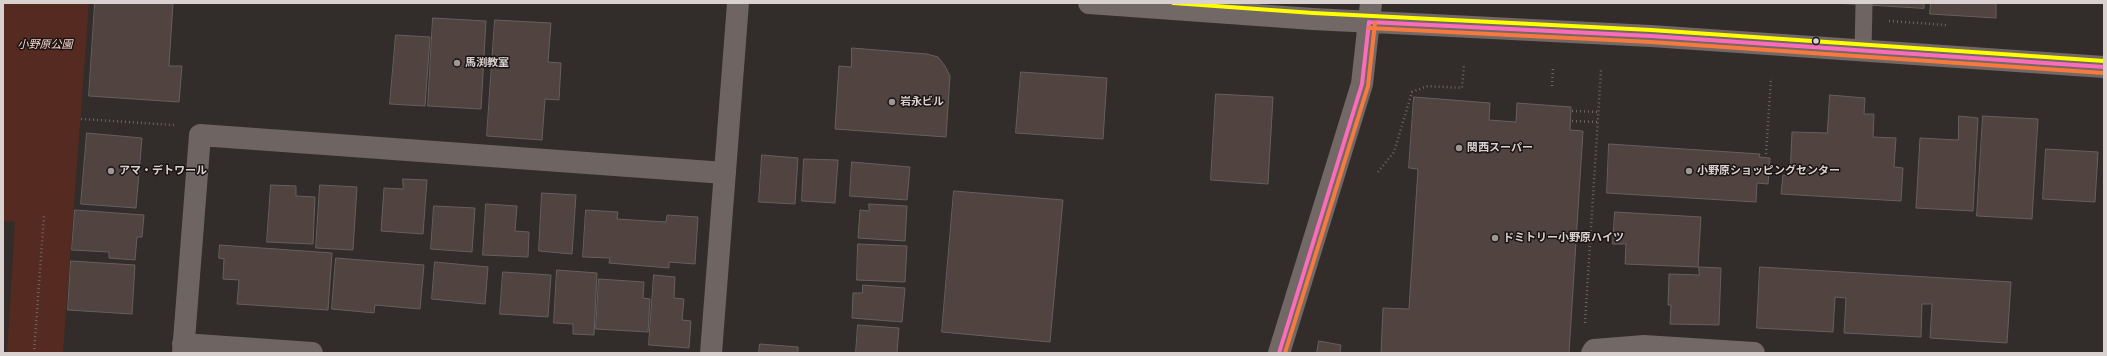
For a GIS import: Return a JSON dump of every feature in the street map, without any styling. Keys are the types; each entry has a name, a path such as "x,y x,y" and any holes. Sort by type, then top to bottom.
{"street":[{"path":"711,353 738,3"},
{"path":"1090,3 1370,12 1651,36 2104,67"},
{"path":"1279,353 1295,297 1362,84 1370,12"},
{"path":"312,353 183,348 200,135 725,172"},
{"path":"1593,352 1644,346 1754,353"}],"lane":[{"path":"1863,50 1864,5"}],"path":[{"path":"1378,172 1394,152 1412,92 1428,86 1462,88 1464,65"},
{"path":"1552,86 1553,68"},
{"path":"1593,352 1585,327 1601,70"},
{"path":"1766,154 1771,78"},
{"path":"1572,110 1599,112"},
{"path":"81,119 180,125 200,135"},
{"path":"1572,120 1598,122"},
{"path":"34,353 44,215"}],"green space":[{"name":"小野原公園","path":"3,3 89,3 63,353 7,353 15,222 3,221"}],"building":[{"path":"95,3 173,3 169,66 182,66 179,102 89,96"},
{"path":"1835,3 1924,3 1924,8"},
{"path":"1931,3 1996,3 1996,18 1930,14"},
{"name":"馬渕教室","path":"433,18 486,21 481,109 428,106"},
{"path":"495,20 551,23 548,62 561,63 559,100 545,99 542,140 487,136"},
{"path":"396,35 430,37 425,106 390,104"},
{"name":"岩永ビル","path":"852,48 927,54 938,57 950,76 946,137 835,129 839,66 851,67"},
{"path":"1021,72 1107,78 1103,139 1016,133"},
{"path":"1216,94 1273,97 1268,184 1211,180"},
{"path":"1830,95 1865,98 1864,114 1874,114 1873,137 1896,138 1894,167 1903,168 1901,201 1781,194 1783,175 1790,176 1792,132 1827,133"},
{"name":"ドミトリー小野原ハイツ","path":"1414,97 1490,103 1489,120 1516,122 1517,103 1571,107 1570,130 1583,131 1569,353 1381,353 1383,308 1409,309 1418,169 1409,168"},
{"path":"1959,116 1978,118 1973,211 1916,208 1920,138 1958,140"},
{"path":"1983,116 2038,119 2032,219 1977,216"},
{"name":"アマ・デトワール","path":"87,133 142,138 136,208 81,204"},
{"name":"小野原ショッピングセンター","path":"1609,144 1760,154 1759,157 1770,158 1768,184 1757,183 1756,202 1607,193"},
{"path":"2046,149 2098,152 2095,202 2043,199"},
{"path":"762,155 798,158 795,204 759,202"},
{"path":"804,159 838,160 835,203 802,201"},
{"path":"852,162 910,167 907,200 850,196"},
{"path":"403,179 427,180 423,234 381,231 384,188 403,189"},
{"path":"271,185 296,186 296,196 315,197 313,244 267,242"},
{"path":"320,185 357,187 353,250 316,248"},
{"path":"954,191 1063,200 1050,342 942,332"},
{"path":"542,193 576,195 572,254 539,251"},
{"path":"486,204 517,206 515,231 529,232 528,257 483,255"},
{"path":"869,204 907,206 905,241 858,238 860,210 869,211"},
{"path":"434,206 475,208 472,252 431,249"},
{"path":"75,210 144,215 142,237 137,237 135,260 109,258 109,252 72,250"},
{"path":"586,210 618,212 617,219 666,222 667,215 698,217 695,264 669,262 669,268 609,263 610,258 583,257"},
{"path":"1615,212 1701,217 1698,267 1625,264 1626,244 1613,244"},
{"path":"858,244 907,246 905,282 857,280"},
{"path":"220,245 332,253 328,310 237,304 239,280 223,279 224,259 219,258"},
{"path":"336,258 424,265 420,309 375,305 374,313 332,309"},
{"path":"71,261 135,265 132,314 68,310"},
{"path":"435,262 488,267 485,304 432,299"},
{"path":"1699,267 1721,268 1719,325 1670,324 1671,305 1668,305 1669,274 1699,275"},
{"path":"1760,267 2011,282 2007,343 1930,338 1932,304 1922,304 1921,337 1844,333 1846,298 1835,297 1833,332 1757,328"},
{"path":"557,270 597,273 594,335 573,334 573,324 554,323"},
{"path":"503,272 551,275 548,317 500,314"},
{"path":"654,275 675,277 674,298 684,299 682,320 691,321 689,348 649,345"},
{"path":"599,279 644,282 643,298 650,299 648,332 596,329"},
{"path":"863,285 905,288 902,322 852,318 853,293 862,293"},
{"path":"858,325 899,328 897,353 856,353"},
{"path":"1319,341 1341,345 1340,353 1317,353"},
{"path":"760,344 798,347 798,353 759,353"}],"transit line":[{"path":"1173,3 1313,13 1651,30 2104,61"},
{"path":"1369,22 1651,36 2104,67"},
{"path":"1279,353 1362,84 1369,22"},
{"path":"1285,353 1368,86 1375,23"},
{"path":"1369,28 1651,42 2104,73"}],"place":[{"name":"馬渕教室","path":"457,63"},
{"name":"岩永ビル","path":"892,102"},
{"name":"関西スーパー","path":"1459,148"},
{"name":"アマ・デトワール","path":"111,171"},
{"name":"小野原ショッピングセンター","path":"1689,171"},
{"name":"ドミトリー小野原ハイツ","path":"1495,238"}]}
